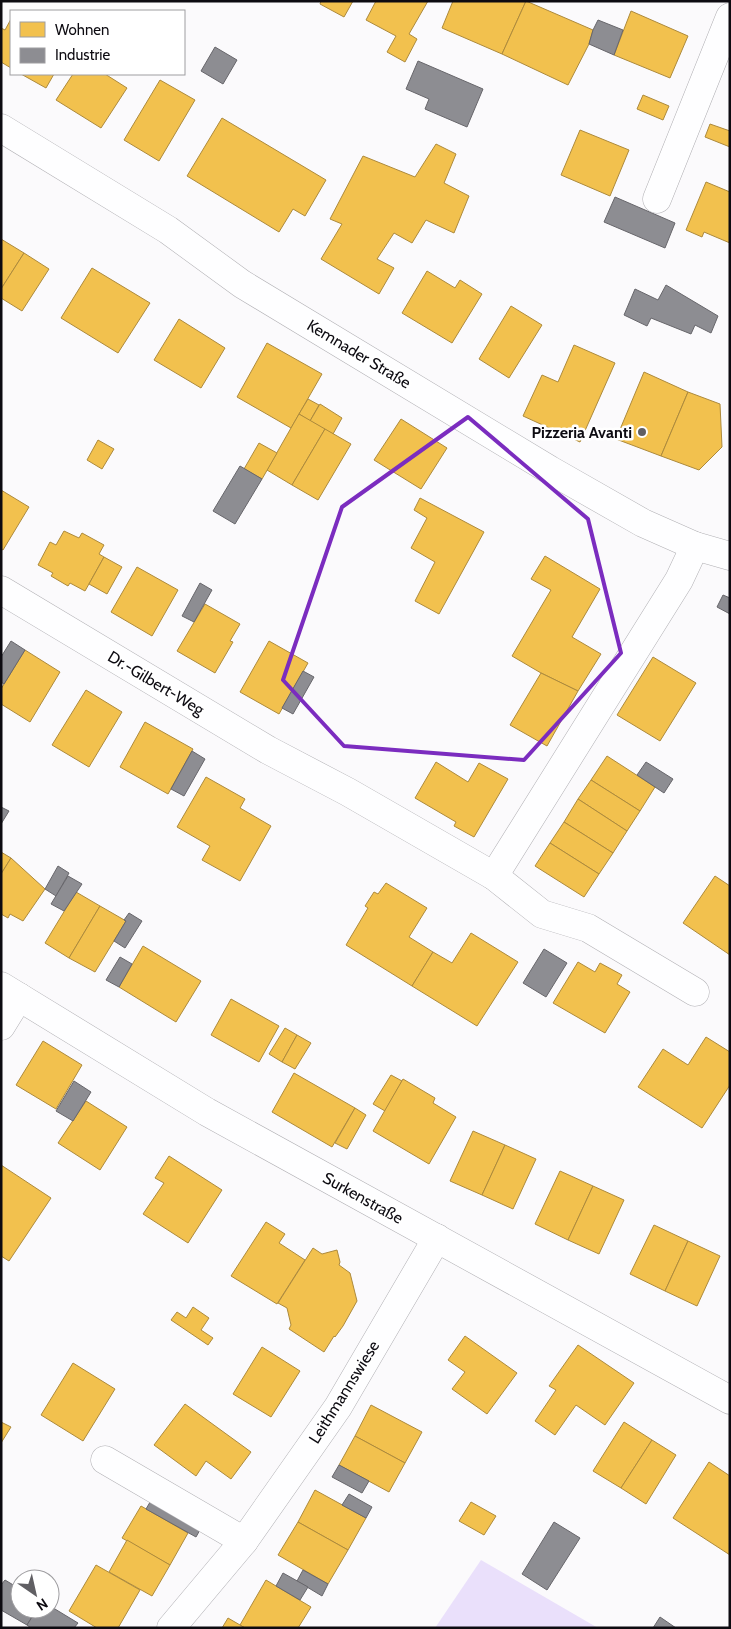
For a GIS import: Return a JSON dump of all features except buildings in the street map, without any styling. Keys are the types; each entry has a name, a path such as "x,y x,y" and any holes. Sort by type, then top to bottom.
{"street":[{"path":"657,198 730,17"},
{"name":"Kemnader Straße","path":"1,128 168,230 242,284 533,460 643,523 694,546 730,556"},
{"path":"494,876 679,580 694,546"},
{"name":"Dr.-Gilbert-Weg","path":"1,590 268,750 307,783 348,792 494,876 542,914 588,928 695,992"},
{"path":"1,1026 10,992"},
{"name":"Surkenstraße","path":"10,992 207,1112 730,1400"},
{"name":"Leithmannswiese","path":"171,1628 244,1541 338,1407 437,1238"},
{"path":"105,1460 244,1541"}],"highlighted area":[{"path":"468,417 588,519 621,653 524,760 344,746 283,680 342,507"}],"shaded area":[{"path":"481,1560 598,1628 435,1628"}],"place":[{"name":"Pizzeria Avanti","path":"642,432"}]}
